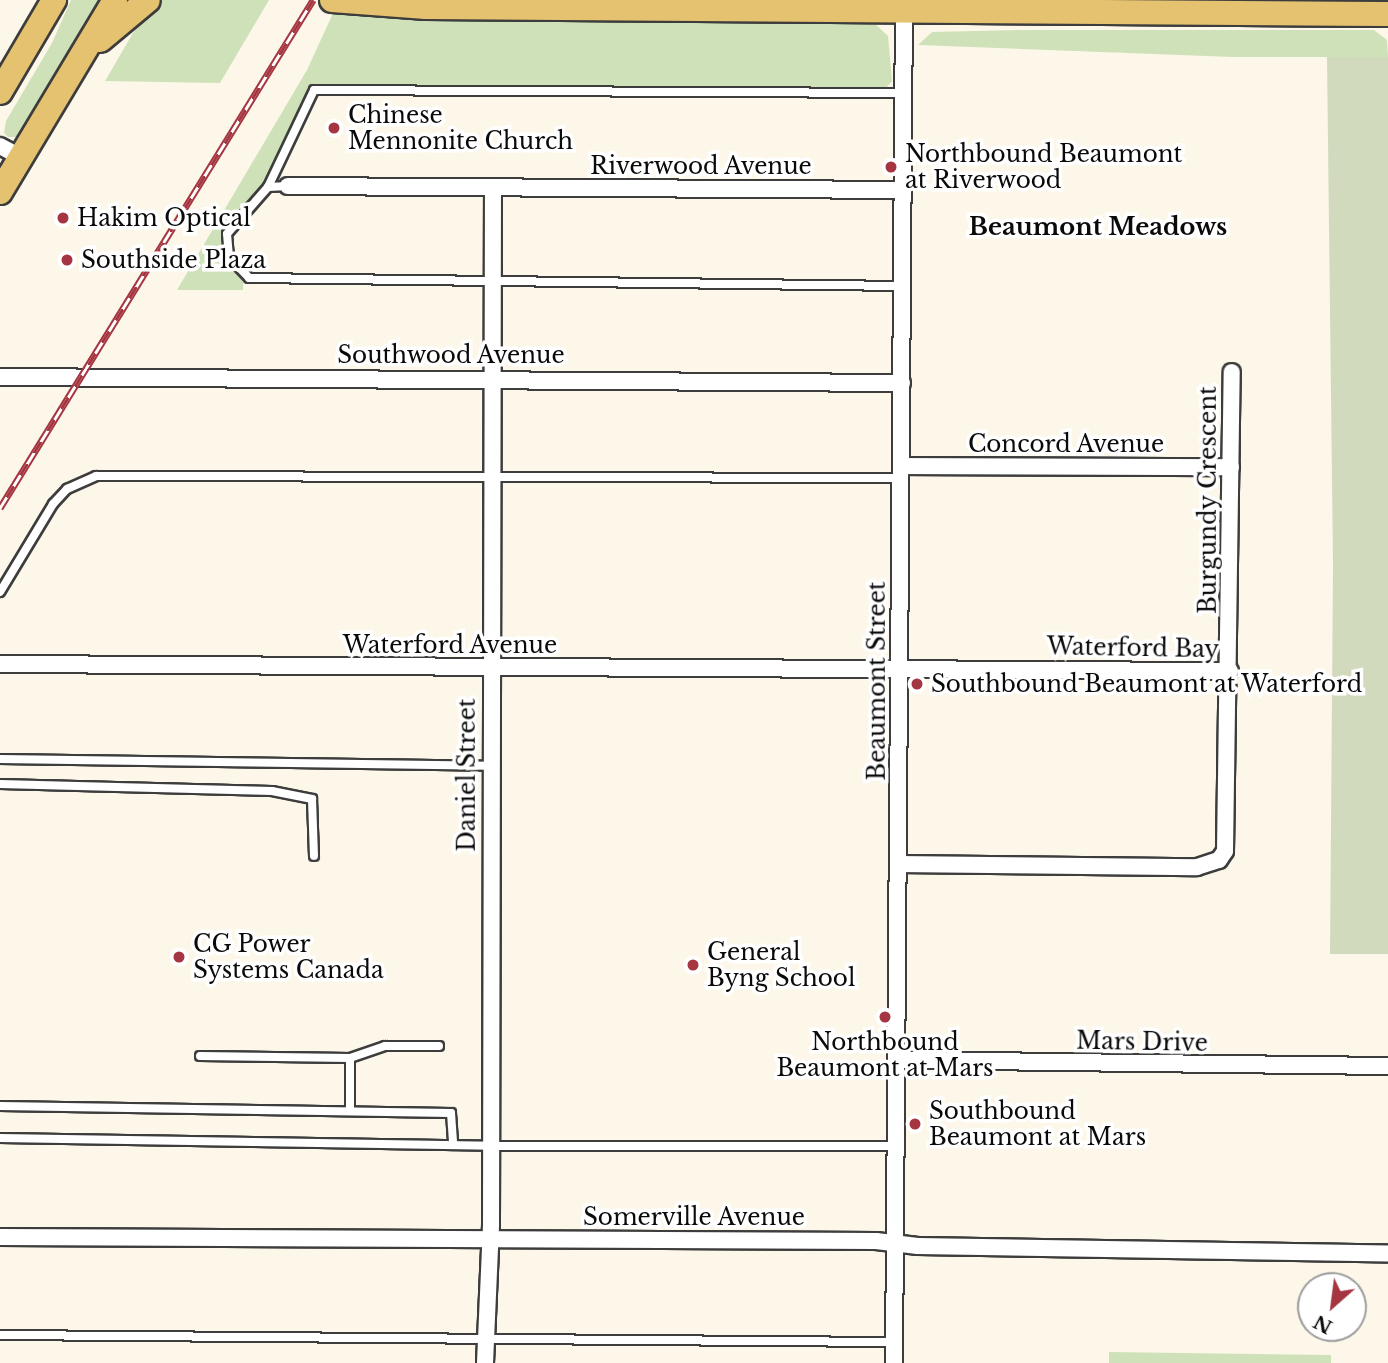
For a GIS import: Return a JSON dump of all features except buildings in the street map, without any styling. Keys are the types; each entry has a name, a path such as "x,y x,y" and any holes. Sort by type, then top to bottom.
{"main road":[{"path":"0,92 54,0"},
{"path":"0,192 10,152 88,49 115,0"},
{"path":"88,49 148,0"},
{"path":"332,0 426,7 904,5 1388,14"}],"street":[{"name":"Beaumont Street","path":"894,1363 897,1244 895,1146 904,5"},
{"name":"Riverwood Avenue","path":"288,186 903,190"},
{"name":"Daniel Street","path":"485,1363 492,1146 489,766 493,187"},
{"name":"Burgundy Crescent","path":"1230,671 1232,372"},
{"name":"Southwood Avenue","path":"0,377 491,378 902,383"},
{"name":"Concord Avenue","path":"901,472 1231,467"},
{"name":"Waterford Avenue","path":"0,664 899,668"},
{"name":"Waterford Bay","path":"898,864 1197,867 1219,860 1227,841 1230,671 899,668"},
{"name":"Mars Drive","path":"896,1060 1388,1066"},
{"name":"Somerville Avenue","path":"0,1237 490,1238 1388,1253"}],"lane":[{"path":"902,286 492,283 243,276 229,257 227,234 268,187 314,90 904,93"},
{"path":"268,187 288,186"},
{"path":"0,592 53,504 67,489 96,476 491,477 901,472"},
{"path":"0,759 489,766"},
{"path":"0,784 272,791 312,799 314,856"},
{"path":"200,1056 350,1058 385,1046 439,1046"},
{"path":"350,1058 350,1110"},
{"path":"0,1106 451,1113 453,1145"},
{"path":"0,1138 492,1146 895,1146"},
{"path":"0,1335 894,1342"}],"green space":[{"path":"71,0 99,0 25,126 16,137 8,137 4,133 6,121 52,43"},
{"path":"161,0 269,0 220,83 105,81 133,33"},
{"path":"334,11 387,17 873,22 888,36 892,81 886,88 314,90 268,187 227,234 229,257 243,276 243,290 177,290 307,70"},
{"path":"1374,30 1387,40 1388,57 1233,57 918,45 932,32"},
{"path":"1327,57 1388,57 1388,954 1330,954 1333,565"},
{"path":"1109,1352 1331,1355 1331,1363 1109,1363"}],"railway":[{"path":"0,508 313,0"}],"place":[{"name":"Chinese Mennonite Church","path":"334,128"},
{"name":"Northbound Beaumont at Riverwood","path":"891,167"},
{"name":"Hakim Optical","path":"63,218"},
{"name":"Southside Plaza","path":"67,260"},
{"name":"Southbound Beaumont at Waterford","path":"917,684"},
{"name":"CG Power Systems Canada","path":"179,957"},
{"name":"General Byng School","path":"693,965"},
{"name":"Northbound Beaumont at Mars","path":"885,1017"},
{"name":"Southbound Beaumont at Mars","path":"915,1124"}],"district":[{"name":"Beaumont Meadows","path":"1098,227"}]}
